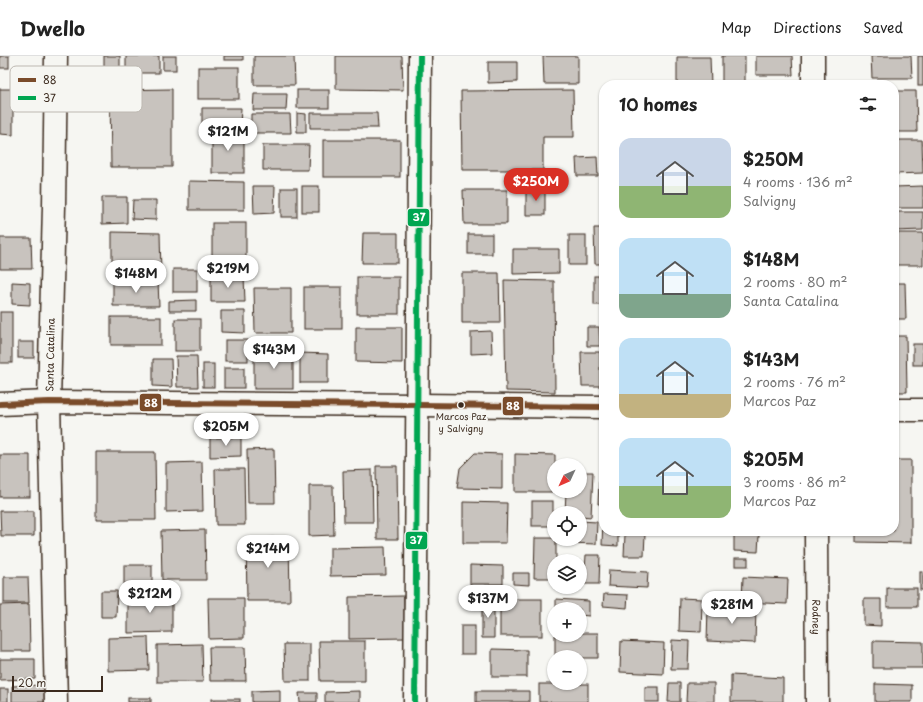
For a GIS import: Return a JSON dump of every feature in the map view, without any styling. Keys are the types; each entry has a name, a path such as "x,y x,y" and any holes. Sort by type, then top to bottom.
{"street":[{"name":"Santa Catalina","path":"56,56 56,66"},
{"path":"415,702 420,56"},
{"path":"813,56 813,80"},
{"name":"Santa Catalina","path":"55,112 49,402 56,702"},
{"path":"0,404 49,402 418,404 599,407"},
{"path":"899,410 923,410"},
{"name":"Rodney","path":"816,536 817,702"}],"building":[{"path":"0,56 9,56 9,68 0,68"},
{"path":"104,56 120,56 120,66 104,66"},
{"path":"126,56 159,56 159,73 142,73 142,66 126,66"},
{"path":"163,56 176,56 176,70 163,70"},
{"path":"224,56 243,56 243,60 224,60"},
{"path":"254,56 294,56 295,85 254,85"},
{"path":"336,56 402,56 403,90 336,89"},
{"path":"543,56 578,56 578,84 544,84"},
{"path":"722,56 745,56 745,80 722,80"},
{"path":"756,56 792,56 793,75 756,75"},
{"path":"871,56 911,56 912,78 872,78"},
{"path":"918,56 923,56 923,86 918,86"},
{"path":"677,57 710,57 711,80 677,80"},
{"path":"488,62 517,62 517,82 488,83"},
{"path":"198,67 239,67 239,99 198,99"},
{"path":"0,89 10,89 10,112 13,112 13,135 0,134"},
{"path":"142,89 172,89 172,167 111,167 110,112 142,112"},
{"path":"297,90 329,90 329,108 297,108"},
{"path":"573,90 574,137 543,137 543,170 462,170 461,91"},
{"path":"899,91 916,91 917,132 899,132"},
{"path":"254,94 287,94 286,110 253,110"},
{"path":"202,108 241,108 240,127 202,127"},
{"path":"297,113 306,114 306,132 297,132"},
{"path":"310,113 377,113 378,128 310,128"},
{"path":"251,114 290,114 291,133 251,133"},
{"path":"212,131 244,131 244,173 212,173"},
{"path":"323,140 400,140 400,177 323,177"},
{"path":"899,140 922,140 923,173 899,174"},
{"path":"263,145 309,145 308,170 263,170"},
{"path":"597,157 598,176 577,176 576,158"},
{"path":"189,181 244,182 244,210 189,210"},
{"path":"253,186 275,186 274,213 254,214"},
{"path":"302,186 319,186 319,212 302,212"},
{"path":"923,186 923,208 899,208 899,187"},
{"path":"281,188 297,188 297,217 281,217"},
{"path":"526,189 545,189 545,215 526,215"},
{"path":"463,190 507,190 507,224 464,224"},
{"path":"102,197 127,197 127,223 102,224"},
{"path":"133,200 156,200 156,220 132,219"},
{"path":"899,212 923,212 923,230 899,231"},
{"path":"212,223 246,223 246,267 212,267"},
{"path":"594,228 599,228 599,264 595,264"},
{"path":"112,232 160,233 161,274 112,274"},
{"path":"363,233 398,233 398,263 362,263"},
{"path":"899,233 923,233 923,265 899,265"},
{"path":"468,234 492,234 492,254 468,254"},
{"path":"569,235 586,235 586,265 569,265"},
{"path":"0,238 31,238 32,269 0,269"},
{"path":"513,249 559,249 559,273 513,274"},
{"path":"173,269 197,269 197,292 173,292"},
{"path":"462,273 499,273 500,323 462,323"},
{"path":"211,276 244,276 245,302 211,302"},
{"path":"594,276 599,276 599,305 594,305"},
{"path":"357,277 399,277 399,314 357,314"},
{"path":"504,280 554,281 555,392 506,391"},
{"path":"113,281 158,281 159,306 113,306"},
{"path":"12,282 30,283 30,305 12,304"},
{"path":"899,283 905,283 906,319 899,319"},
{"path":"304,287 342,287 342,329 304,329"},
{"path":"254,288 291,288 291,333 255,333"},
{"path":"196,300 196,311 169,311 169,301"},
{"path":"221,311 245,311 245,333 221,332"},
{"path":"0,312 12,312 12,363 0,363"},
{"path":"111,317 161,317 161,345 111,345"},
{"path":"175,319 200,319 200,351 175,351"},
{"path":"356,327 402,327 402,363 356,362"},
{"path":"587,327 599,327 599,346 587,346"},
{"path":"491,331 492,353 471,354 471,332"},
{"path":"899,336 906,336 907,392 899,392"},
{"path":"225,340 248,340 248,361 225,361"},
{"path":"18,342 34,342 34,358 18,358"},
{"path":"913,344 923,344 923,365 913,365"},
{"path":"254,350 293,350 293,389 254,389"},
{"path":"581,352 599,352 599,386 582,386"},
{"path":"300,353 328,354 328,383 300,383"},
{"path":"176,356 197,356 198,387 177,387"},
{"path":"153,359 171,359 172,387 153,386"},
{"path":"203,364 214,364 214,387 203,387"},
{"path":"224,368 244,368 244,388 224,388"},
{"path":"241,437 241,456 210,457 210,438"},
{"path":"274,449 275,503 248,503 247,450"},
{"path":"96,452 155,452 156,520 96,520"},
{"path":"475,453 502,454 502,489 457,488 460,468"},
{"path":"515,454 555,455 555,458 547,458 547,492 515,492"},
{"path":"0,455 30,455 30,497 0,497"},
{"path":"899,460 911,460 911,543 856,542 856,536 899,536"},
{"path":"202,462 203,511 166,512 166,463"},
{"path":"376,466 397,466 398,539 377,539"},
{"path":"215,469 244,469 245,525 216,525"},
{"path":"372,470 373,522 344,522 343,471"},
{"path":"587,472 593,472 591,517 587,517 587,506 565,506 566,498 587,498"},
{"path":"599,482 599,504 598,504"},
{"path":"309,486 333,486 334,535 309,536"},
{"path":"532,501 553,501 553,506 547,506 547,526 532,526"},
{"path":"463,502 507,503 506,543 463,543"},
{"path":"0,511 34,511 34,536 1,536"},
{"path":"587,521 597,522 596,544 587,544"},
{"path":"205,530 206,580 162,580 161,531"},
{"path":"602,536 618,536 618,546 602,545"},
{"path":"625,536 645,536 644,556 624,556"},
{"path":"734,536 759,536 758,552 734,551"},
{"path":"289,537 290,601 247,601 246,538"},
{"path":"535,538 547,538 547,546 556,546 556,554 547,554 547,578 534,578"},
{"path":"385,547 386,575 330,576 330,548"},
{"path":"587,555 600,555 599,584 587,584"},
{"path":"735,558 748,558 748,566 735,566"},
{"path":"124,565 152,565 152,589 124,589"},
{"path":"470,565 503,566 503,584 470,584"},
{"path":"609,570 648,572 647,588 608,586"},
{"path":"920,572 923,572 923,590 920,590"},
{"path":"513,573 529,573 529,585 513,584"},
{"path":"4,577 28,577 29,603 4,603"},
{"path":"743,577 788,579 787,604 742,602"},
{"path":"887,588 917,588 917,607 887,607"},
{"path":"101,591 117,591 116,617 101,617"},
{"path":"604,594 628,595 627,608 603,606"},
{"path":"128,595 172,595 172,632 128,633"},
{"path":"404,596 405,638 349,639 349,597"},
{"path":"208,598 244,598 244,638 209,639"},
{"path":"680,598 702,599 701,632 679,631"},
{"path":"500,599 542,599 542,636 500,636"},
{"path":"556,599 589,601 589,616 587,616 587,602 556,602"},
{"path":"864,599 881,599 881,626 864,625"},
{"path":"482,600 494,601 494,638 482,638"},
{"path":"29,604 30,651 0,651 0,605"},
{"path":"708,607 756,609 755,643 707,641"},
{"path":"461,626 475,626 475,654 461,654"},
{"path":"587,633 598,633 598,658 587,658 587,650 555,650 555,642 587,642"},
{"path":"148,637 149,670 108,671 108,638"},
{"path":"672,640 689,641 688,669 671,669"},
{"path":"319,641 365,641 365,681 320,681"},
{"path":"621,641 664,643 663,674 620,672"},
{"path":"873,641 923,642 923,668 873,668"},
{"path":"202,644 203,682 157,682 157,645"},
{"path":"284,644 310,644 310,681 285,681"},
{"path":"209,647 245,647 246,681 210,681"},
{"path":"492,649 527,650 527,677 492,677"},
{"path":"0,659 35,659 35,679 0,680"},
{"path":"731,675 783,678 783,702 731,702"},
{"path":"669,683 680,683 680,702 668,702"},
{"path":"687,683 714,683 714,702 686,702"},
{"path":"539,684 547,684 547,690 587,690 588,684 588,702 539,702"},
{"path":"875,684 912,685 912,702 875,702"},
{"path":"45,685 45,702 12,702 12,686"},
{"path":"645,687 659,687 659,702 645,702"},
{"path":"0,689 8,689 8,702 0,702"},
{"path":"280,690 280,702 252,702 252,691"},
{"path":"360,691 360,702 325,702 325,692"},
{"path":"476,691 529,691 529,702 476,702"},
{"path":"299,693 317,693 317,702 300,702"},
{"path":"128,698 151,698 151,702 128,702"},
{"path":"212,699 240,699 240,702 212,702"}],"transit line":[{"name":"37","path":"415,702 420,56"},
{"name":"88","path":"0,404 49,402 599,407"}],"place":[{"name":"Marcos Paz y Salvigny","path":"461,405"}]}
